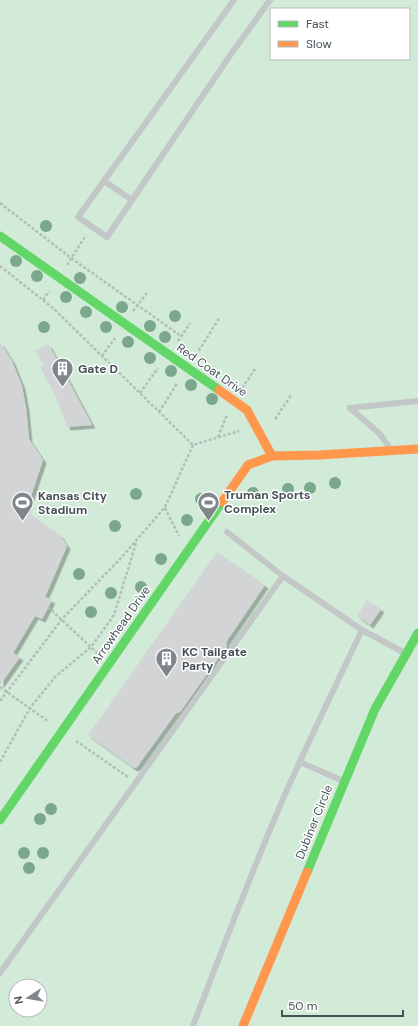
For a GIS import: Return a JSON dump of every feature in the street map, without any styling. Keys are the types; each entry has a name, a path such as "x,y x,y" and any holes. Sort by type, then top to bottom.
{"street":[{"name":"Red Coat Drive","path":"0,236 247,410 272,456"},
{"path":"272,456 319,455 418,449"},
{"name":"Arrowhead Drive","path":"0,820 248,465 272,456"},
{"name":"Dubiner Circle","path":"243,1026 375,709 418,633"}],"lane":[{"path":"234,0 78,217 106,237 266,1"},
{"path":"104,181 132,200"},
{"path":"391,450 380,434 350,408 418,401"},
{"path":"227,532 283,576 362,630 407,654"},
{"path":"0,973 283,576"},
{"path":"193,1026 233,920 300,762 362,630"},
{"path":"300,762 344,782"}],"path":[{"path":"0,203 71,258 138,304 181,336"},
{"path":"64,270 89,232"},
{"path":"0,266 54,309 193,445"},
{"path":"130,317 147,293"},
{"path":"193,360 220,317"},
{"path":"177,342 190,323"},
{"path":"102,356 116,337"},
{"path":"140,393 158,367"},
{"path":"238,393 255,368"},
{"path":"159,412 179,381"},
{"path":"275,419 292,394"},
{"path":"218,437 228,414"},
{"path":"0,701 62,619 137,540 165,507 193,445 241,430"},
{"path":"165,507 187,552"},
{"path":"0,762 30,708 56,676 91,647 114,615 137,540"},
{"path":"48,607 98,654"},
{"path":"0,688 7,691 49,722"},
{"path":"74,740 136,782"}],"green space":[{"name":"Truman Sports Complex","path":"0,0 418,0 418,1026 0,1026"}],"building":[{"name":"Kansas City Stadium","path":"0,342 12,361 22,386 29,439 43,460 26,511 60,535 67,546 45,597 52,600 42,619 35,616 13,653 20,657 0,685"},
{"name":"Gate D","path":"48,344 59,363 56,365 60,365 92,425 67,427 56,397 40,367 44,366 35,351"},
{"name":"KC Tailgate Party","path":"217,552 265,585 226,642 227,646 180,712 176,713 137,767 134,768 88,735"},
{"path":"367,600 381,609 370,625 357,616"}],"traffic: fast":[{"path":"0,236 219,390"},
{"path":"0,820 222,502"},
{"path":"307,872 375,709 418,633"}],"traffic: slow":[{"path":"219,390 247,410 272,456 319,455 418,449"},
{"path":"222,502 248,465 272,456"},
{"path":"243,1026 307,872"}],"place":[{"name":"Gate D","path":"62,388"},
{"name":"Kansas City Stadium","path":"22,522"},
{"name":"Truman Sports Complex","path":"209,522"},
{"name":"KC Tailgate Party","path":"166,678"}]}
